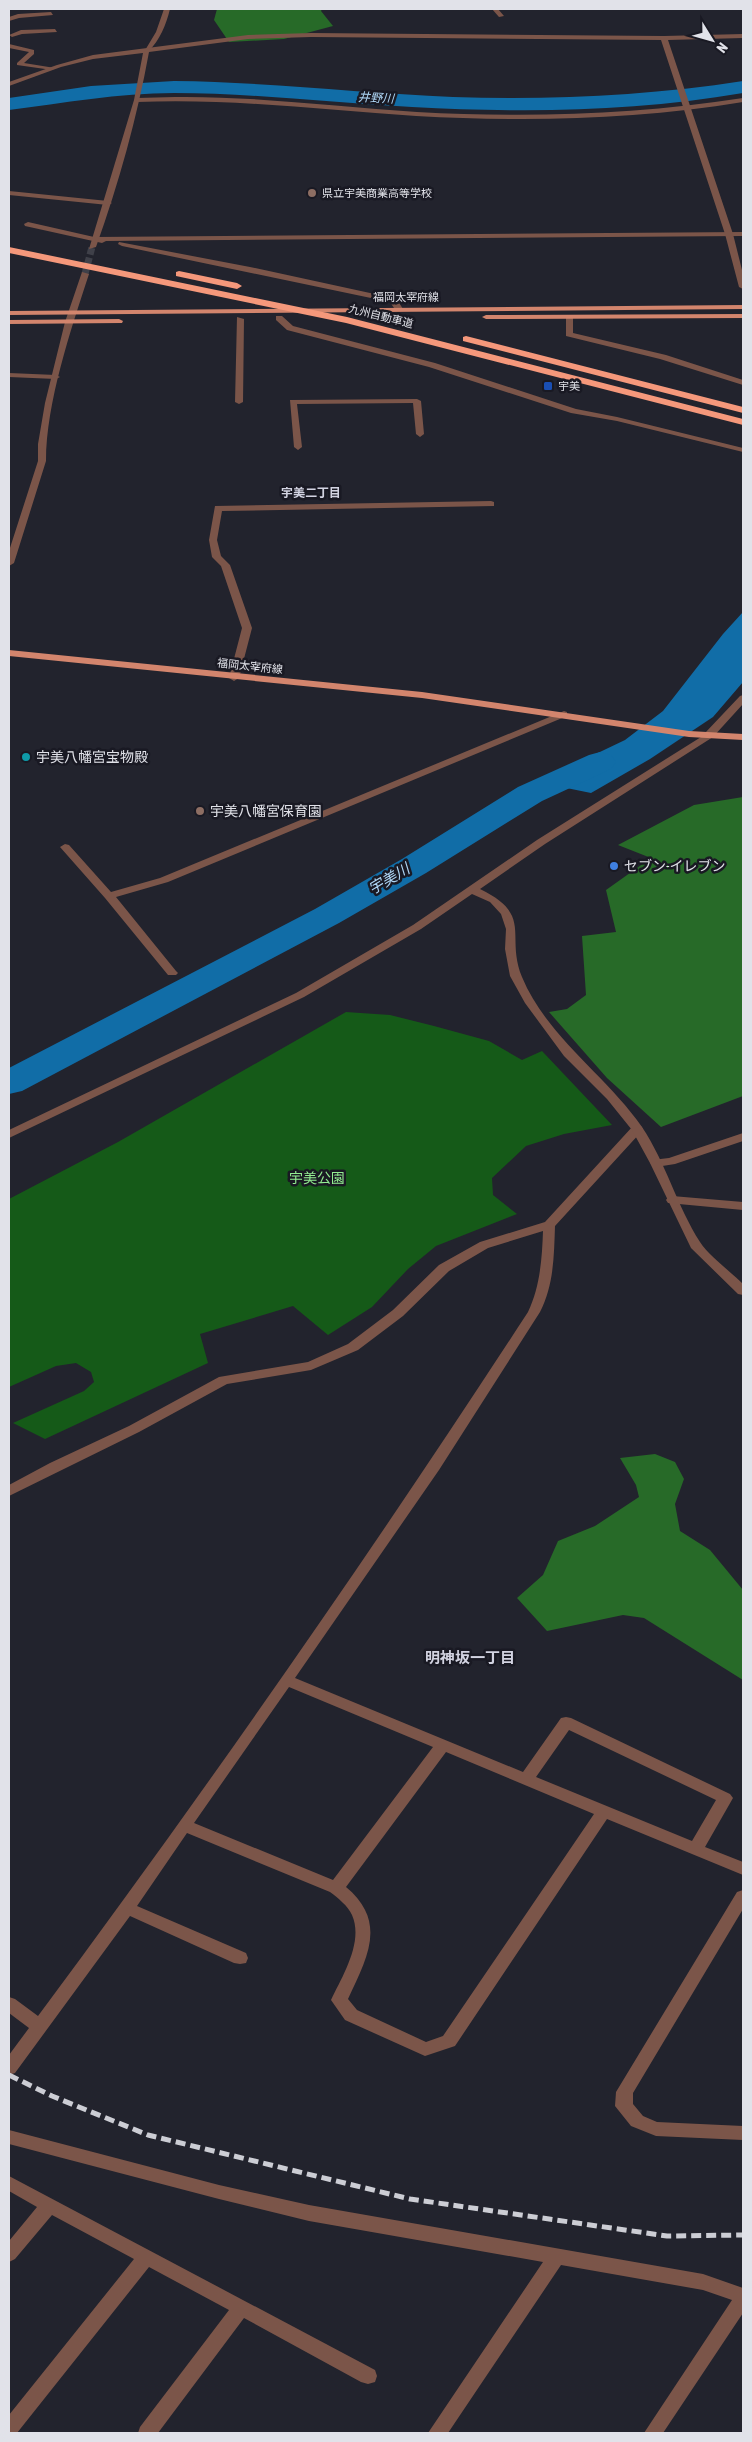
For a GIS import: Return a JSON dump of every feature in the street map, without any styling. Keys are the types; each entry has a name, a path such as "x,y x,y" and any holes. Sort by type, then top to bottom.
{"highway":[{"path":"9,240 85,255"},
{"name":"九州自動車道","path":"9,250 282,306 402,334 743,422"},
{"name":"九州自動車道","path":"171,272 434,332"},
{"path":"458,337 743,410"}],"main road":[{"name":"福岡太宰府線","path":"9,322 70,318 399,309 743,307"},
{"name":"福岡太宰府線","path":"9,313 70,318 240,319 743,316"},
{"name":"福岡太宰府線","path":"9,653 234,678 422,695 564,714 689,734 709,735"},
{"path":"709,735 743,737"}],"street":[{"path":"93,243 108,203 137,99 146,51 165,18 167,9"},
{"path":"495,9 501,16"},
{"path":"9,19 18,16 51,14"},
{"path":"10,37 21,32 55,31"},
{"path":"9,84 52,68 93,57 248,37 311,35 664,38 743,36"},
{"path":"664,38 730,234 743,287"},
{"path":"9,46 32,50 32,53 18,64 52,68"},
{"path":"137,99 213,99 371,111 500,116 616,114 743,100"},
{"path":"9,193 108,203"},
{"path":"28,224 93,243 250,269 393,300 399,309"},
{"path":"93,243 743,234"},
{"path":"9,563 26,517 42,461 42,444 56,377 70,318 85,274"},
{"path":"569,317 569,334 663,357 743,383"},
{"path":"279,318 290,328 432,365 574,411 617,419 743,450"},
{"path":"240,319 240,402"},
{"path":"9,375 56,377"},
{"path":"298,448 293,402 418,401 420,434"},
{"path":"234,678 247,628 225,565 217,557 213,540 218,508 490,504"},
{"path":"9,1134 300,995 417,928 541,842 709,735 743,698"},
{"path":"109,896 164,880 564,714"},
{"path":"65,847 109,896 172,973"},
{"path":"473,890 494,900 506,913 512,928 511,950 516,976 531,1003 568,1054 611,1096 637,1129 656,1163 695,1245 741,1288"},
{"path":"9,1491 55,1466 134,1429 224,1380 311,1366 353,1348 398,1313 444,1268 484,1245 548,1225 637,1129"},
{"path":"656,1163 680,1158 743,1137"},
{"path":"672,1200 743,1206"},
{"path":"9,2068 185,1826 434,1467 534,1312 541,1298 548,1225"},
{"path":"286,1680 743,1869"},
{"path":"526,1780 566,1722 725,1798 695,1850"},
{"path":"336,1888 443,1745"},
{"path":"185,1826 336,1888 348,1899 361,1916 361,1950 339,2000 351,2015 425,2049 449,2041 603,1812"},
{"path":"743,1896 625,2092 624,2106 637,2121 656,2129 743,2133"},
{"path":"127,1908 240,1958"},
{"path":"9,2004 39,2026"},
{"path":"9,2137 219,2192 309,2213 556,2258 703,2282 743,2297 653,2433"},
{"path":"9,2184 368,2376"},
{"path":"9,2254 49,2205"},
{"path":"9,2429 146,2257"},
{"path":"438,2433 556,2258"},
{"path":"147,2433 241,2308"}],"green space":[{"path":"217,9 322,9 321,11 333,26 284,39 229,42 214,20"},
{"path":"743,797 743,1096 661,1127 607,1078 549,1012 567,1009 586,995 582,936 616,932 606,890 651,858 618,845 694,805"},
{"name":"宇美公園","path":"346,1012 390,1015 489,1041 522,1060 542,1051 612,1125 564,1134 526,1146 492,1178 493,1195 517,1214 436,1246 408,1269 372,1307 328,1335 293,1306 200,1334 208,1363 45,1439 13,1423 84,1391 94,1382 91,1372 76,1363 56,1366 9,1387 9,1199 118,1142"},
{"path":"655,1454 675,1462 684,1479 675,1504 680,1531 710,1550 743,1590 743,1680 644,1618 623,1615 547,1631 517,1598 543,1575 558,1541 595,1526 639,1497 636,1485 620,1458"}],"water":[{"path":"743,612 743,682 713,717 650,759 591,793 537,782 625,740 663,711 723,634"}],"waterway":[{"name":"井野川","path":"9,104 91,92 153,87 204,87 412,101 494,104 620,102 703,94 743,87"},
{"name":"宇美川","path":"9,1083 327,916 414,866 530,794 600,762"}],"tunnel":[{"path":"85,274 92,247"}],"railway":[{"path":"9,2075 52,2096 148,2135 410,2199 667,2236 743,2235"}],"place":[{"name":"県立宇美商業高等学校","path":"312,193"},
{"name":"宇美","path":"548,386"},
{"name":"宇美八幡宮宝物殿","path":"26,757"},
{"name":"宇美八幡宮保育園","path":"200,811"},
{"name":"セブン-イレブン","path":"614,866"}],"district":[{"name":"宇美二丁目","path":"311,493"},
{"name":"明神坂一丁目","path":"470,1658"}]}
